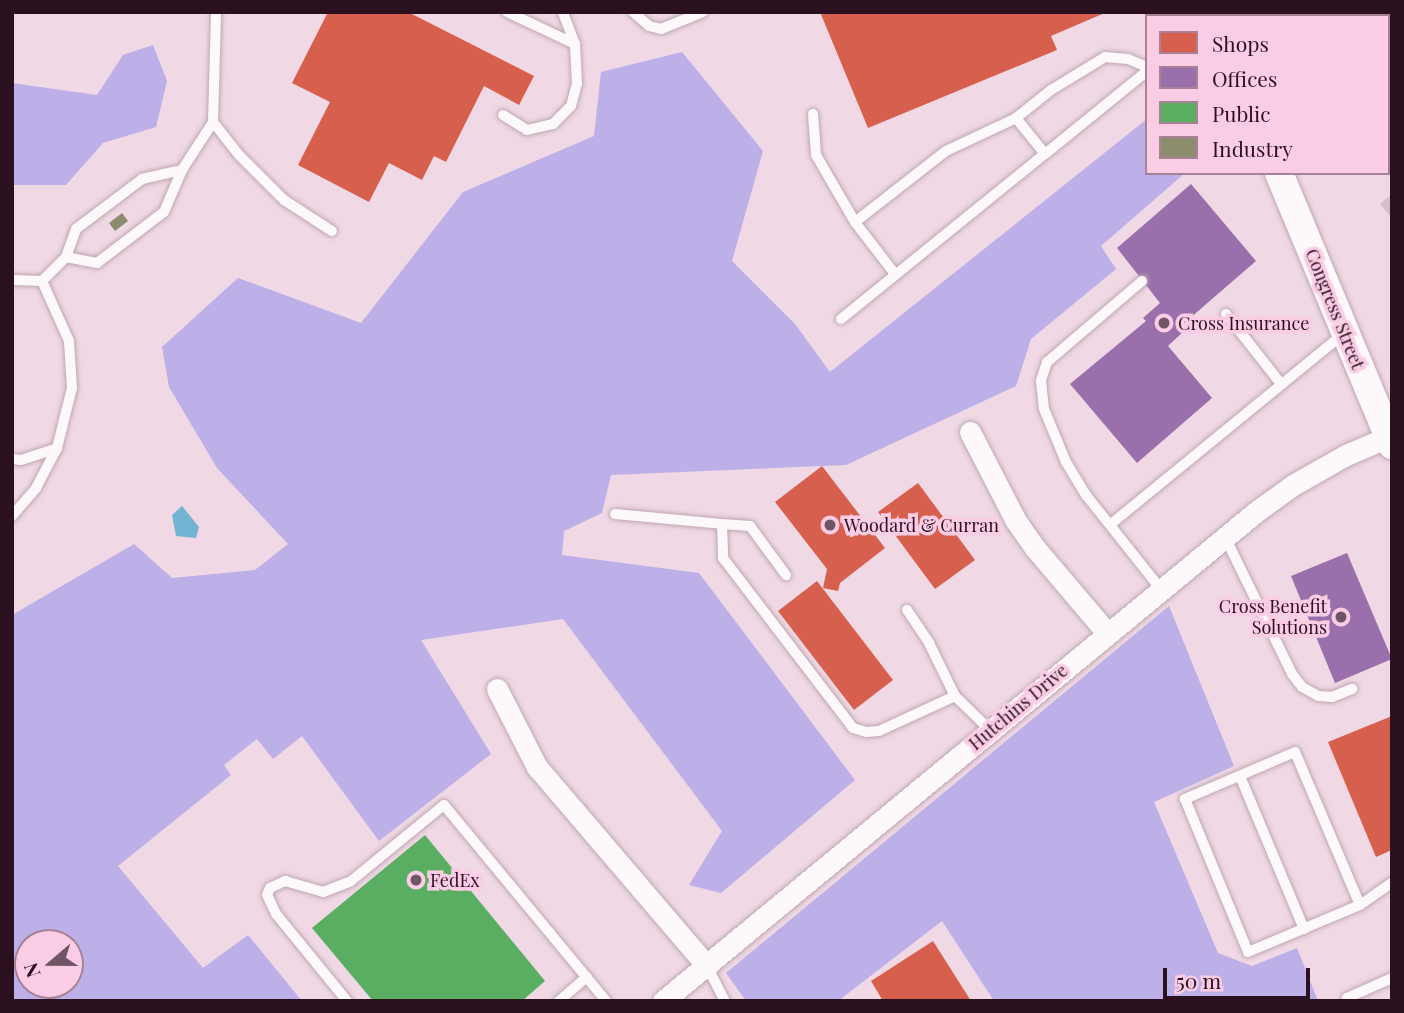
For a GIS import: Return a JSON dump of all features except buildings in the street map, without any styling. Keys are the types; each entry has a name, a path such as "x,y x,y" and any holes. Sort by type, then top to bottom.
{"main road":[{"name":"Congress Street","path":"1280,175 1391,439"}],"street":[{"path":"970,432 1016,521 1035,548 1107,632"},
{"name":"Hutchins Drive","path":"663,1001 1225,537 1293,485 1346,455 1391,439"},
{"path":"496,688 537,767 707,966"}],"lane":[{"path":"66,257 97,263 164,212 182,170 213,122 216,12"},
{"path":"507,12 575,44"},
{"path":"503,116 527,130 553,124 571,106 577,84 575,44 563,12"},
{"path":"633,12 649,26 661,29 704,12"},
{"path":"855,222 946,151 1016,118 1051,90 1105,57 1128,59 1145,68"},
{"path":"841,319 1145,71"},
{"path":"813,114 816,155 855,222 895,274"},
{"path":"1016,118 1045,154"},
{"path":"213,122 239,155 284,200 332,231"},
{"path":"12,280 42,281 66,257 76,229 142,179 182,170"},
{"path":"12,516 36,488 57,448 72,388 69,341 42,281"},
{"path":"1142,281 1046,362 1041,381 1045,409 1066,462 1086,495 1160,588"},
{"path":"1226,314 1281,384"},
{"path":"1111,524 1345,332"},
{"path":"12,459 21,460 57,448"},
{"path":"615,514 750,526 786,575"},
{"path":"722,524 723,558 853,728 866,732 880,731 955,695"},
{"path":"1225,537 1292,674 1302,687 1318,696 1332,697 1352,689"},
{"path":"907,610 929,643 955,695 990,730"},
{"path":"1360,905 1295,752 1185,799 1248,952 1360,905 1392,883"},
{"path":"1240,776 1304,929"},
{"path":"347,1001 276,914 267,895 270,888 285,881 323,892 351,881 444,805 606,1001"},
{"path":"707,966 725,1001"},
{"path":"559,1001 587,977"},
{"path":"1349,1001 1348,998 1392,978"}],"shaded area":[{"path":"153,45 167,81 156,127 103,143 66,185 12,185 12,83 97,95 123,55"},
{"path":"682,52 763,151 732,261 795,324 830,372 1145,121 1145,175 1183,175 1101,246 1116,269 1031,339 1016,386 846,465 611,475 602,513 564,531 562,555 699,573 855,780 721,893 689,885 722,831 563,619 421,640 491,754 379,841 302,736 273,759 257,739 224,765 231,775 118,866 203,968 248,935 302,1001 12,1001 12,615 134,544 172,578 255,570 288,544 217,468 169,387 162,347 238,278 361,323 463,192 594,136 601,72"},
{"path":"1169,606 1234,766 1154,802 1218,953 1252,966 1297,948 1318,1001 994,1001 942,921 838,1001 746,1001 726,973"}],"water":[{"path":"182,506 199,527 196,538 176,536 172,515"}],"place":[{"name":"Cross Insurance","path":"1164,323"},
{"name":"Woodard & Curran","path":"830,525"},
{"name":"Cross Benefit Solutions","path":"1341,617"},
{"name":"FedEx","path":"416,880"}]}
